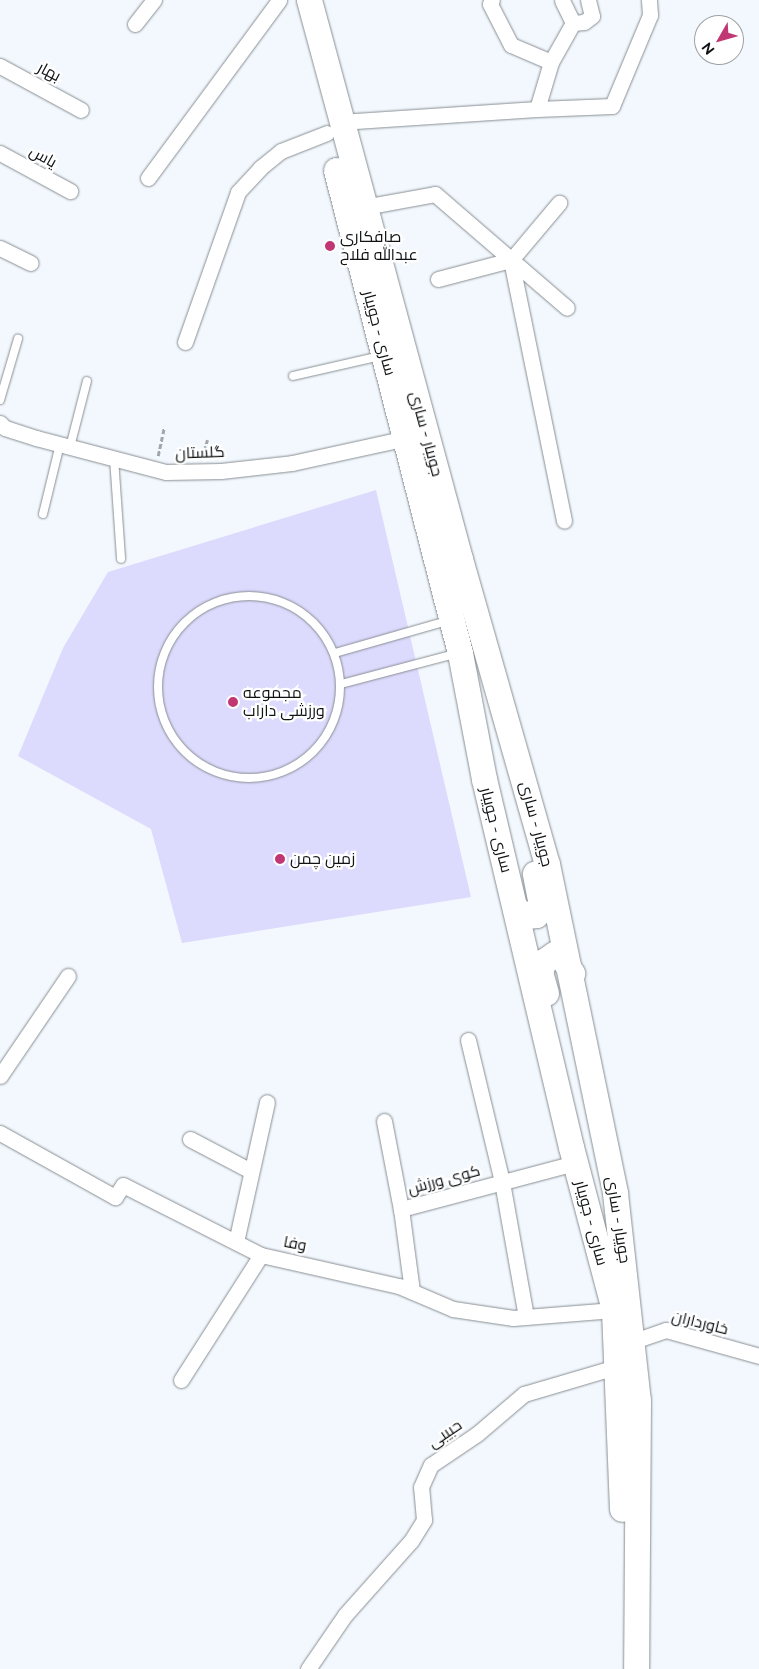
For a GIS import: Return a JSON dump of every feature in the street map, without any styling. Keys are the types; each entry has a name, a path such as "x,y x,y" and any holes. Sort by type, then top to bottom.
{"highway":[{"name":"ساری - جویبار","path":"294,0 334,128 385,356 460,652 484,779 575,1163 614,1310 623,1533 618,1669"},
{"name":"جویبار - ساری","path":"309,0 334,128 364,207 460,559 506,714 554,889 572,973 615,1193 634,1341 638,1400 636,1669"},
{"path":"506,714 504,753 541,905 536,915 527,916 515,908"},
{"path":"555,1077 558,1059 555,1031 540,972 544,961 554,954 562,959 572,973"}],"street":[{"path":"135,24 154,0"},
{"path":"148,178 279,0"},
{"path":"492,0 490,4 511,45 551,62"},
{"path":"562,0 573,22"},
{"path":"573,22 584,22 592,16 588,0"},
{"path":"184,342 238,192 260,168 281,151 334,128 537,109 612,106 650,15 649,0"},
{"path":"537,109 551,62 573,22"},
{"name":"بهار","path":"0,66 81,110"},
{"name":"یاس","path":"0,153 70,191"},
{"path":"364,207 435,194 567,308"},
{"path":"438,279 511,260 559,202"},
{"path":"0,248 31,263"},
{"path":"511,260 564,521"},
{"name":"گلستان","path":"0,422 5,428 65,446 166,472 221,471 292,463 407,438"},
{"path":"0,1076 68,976"},
{"path":"468,1040 502,1182 526,1317"},
{"path":"236,1242 267,1102"},
{"path":"384,1121 401,1210"},
{"name":"وفا","path":"0,1133 115,1197 123,1184 261,1255 328,1268 412,1291 453,1309 526,1317 614,1310"},
{"path":"190,1139 252,1172"},
{"name":"کوی ورزش","path":"412,1291 401,1210 575,1163"},
{"path":"181,1380 261,1255"},
{"name":"خاورداران","path":"634,1341 666,1330 759,1356"},
{"name":"حبیبی","path":"308,1669 345,1615 411,1541 424,1520 421,1487 431,1465 476,1434 524,1394 616,1367"}],"lane":[{"path":"0,400 18,339"},
{"path":"293,376 385,356"},
{"path":"43,514 88,381"},
{"path":"114,458 121,559"},
{"path":"234,596 265,597 295,607 319,627 335,654 341,684 337,715 323,742 301,764 274,776 245,779 217,773 200,764 172,737 160,710 158,680 164,652 181,626 205,606 234,596"},
{"path":"335,654 452,620"},
{"path":"341,684 460,652"}],"path":[{"path":"155,470 164,427"}],"shaded area":[{"name":"مجموعه ورزشی داراب","path":"376,490 471,897 182,943 151,829 18,756 63,648 108,572"}],"place":[{"name":"صافکاری عبدالله فلاح","path":"330,246"},
{"name":"مجموعه ورزشی داراب","path":"233,702"},
{"name":"زمین چمن","path":"280,859"}]}
